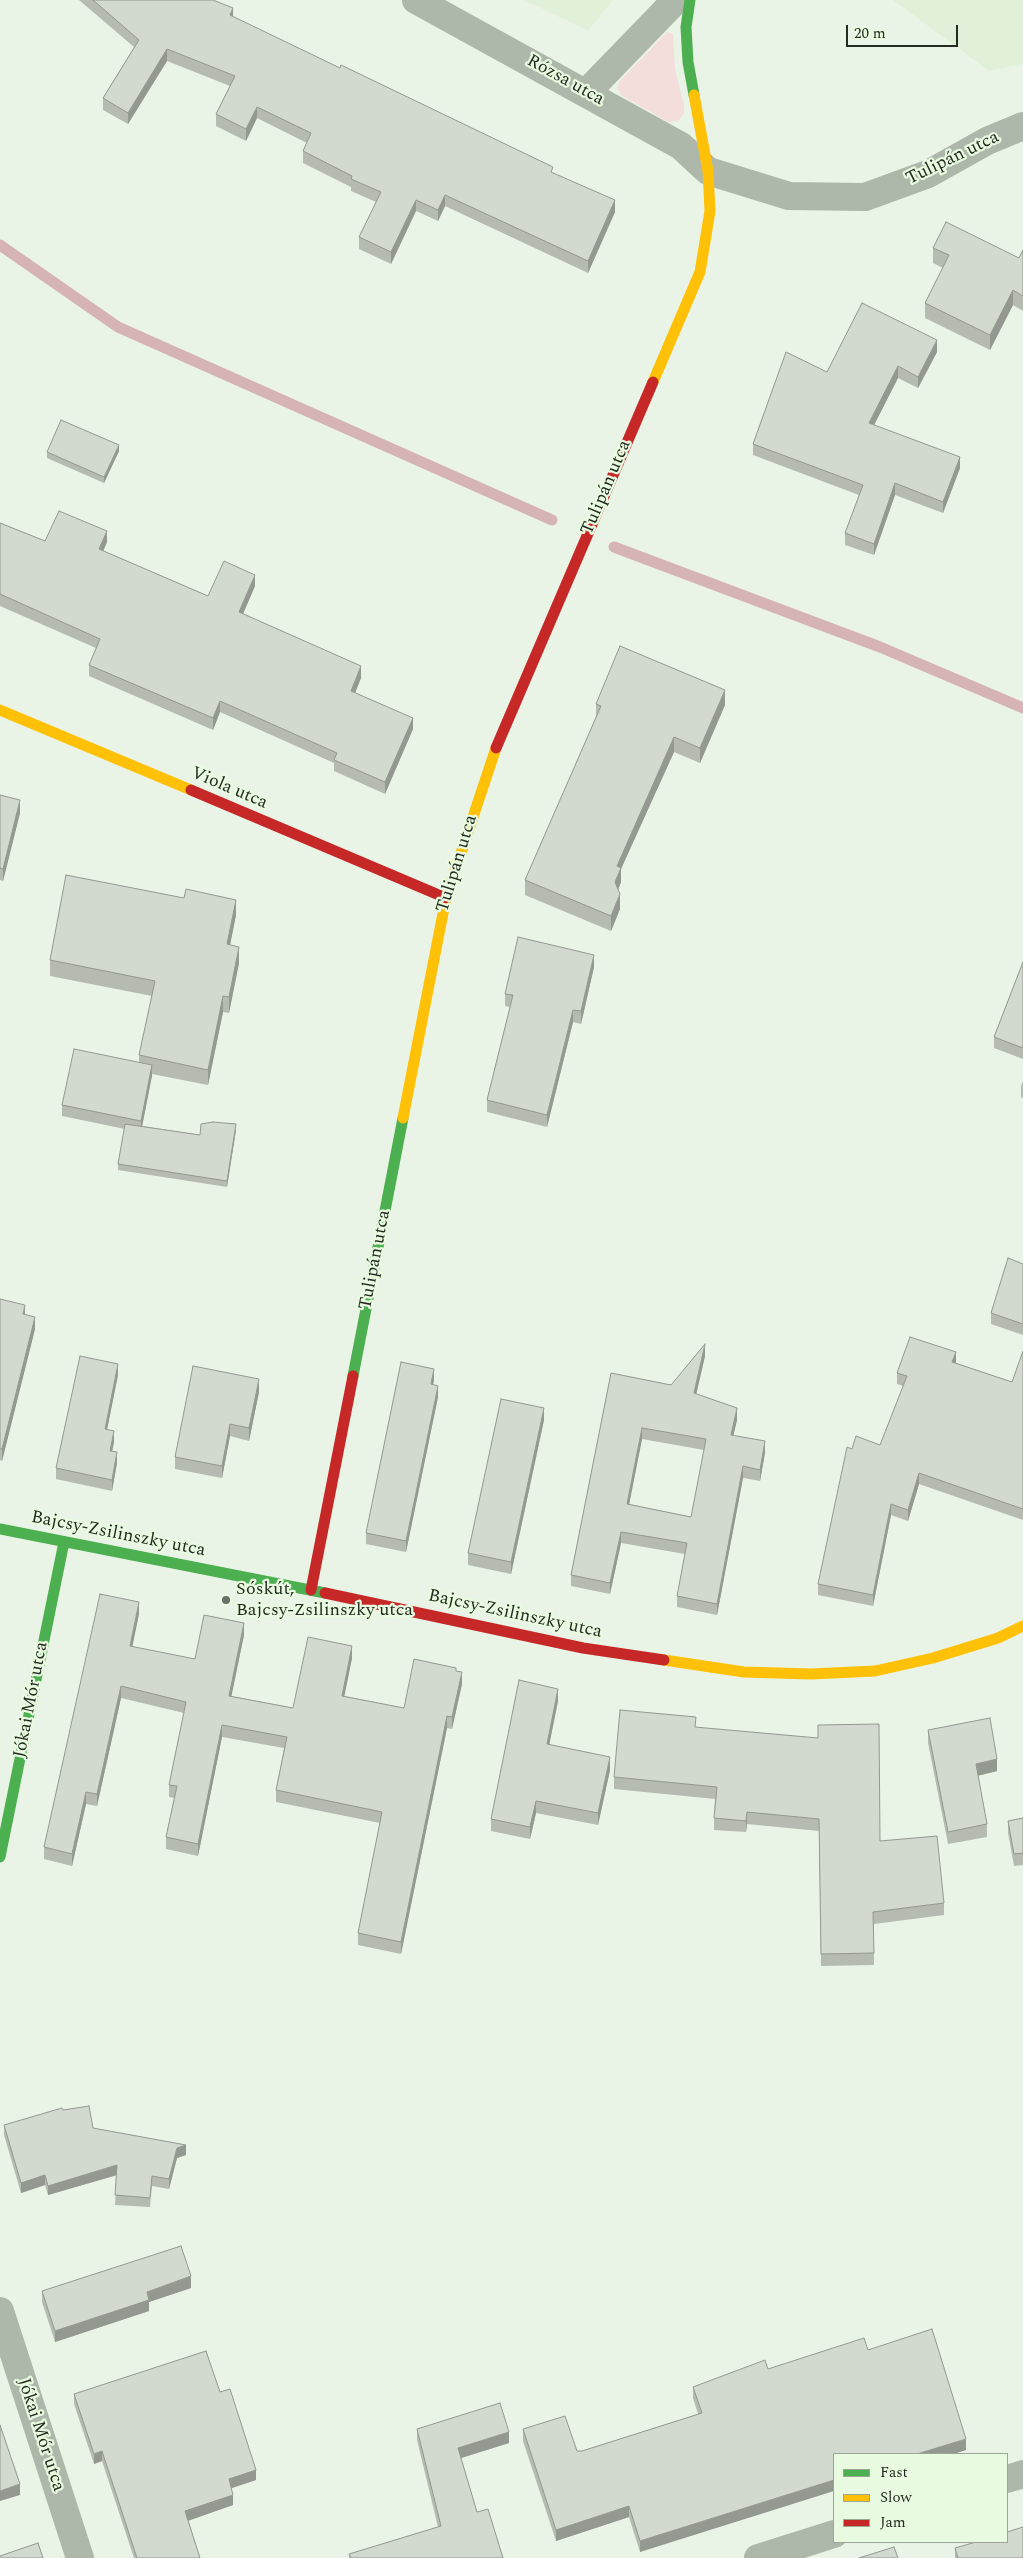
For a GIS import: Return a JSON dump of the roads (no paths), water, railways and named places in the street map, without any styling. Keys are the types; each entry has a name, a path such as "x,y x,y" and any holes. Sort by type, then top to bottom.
{"street":[{"name":"Rózsa utca","path":"416,0 587,92 681,146 708,171"},
{"path":"587,92 676,0"},
{"name":"Tulipán utca","path":"311,1590 446,898 500,735 700,272 710,211 708,171 688,62 686,27 690,0"},
{"name":"Tulipán utca","path":"708,171 789,196 865,197 928,174 987,141 1023,126"},
{"name":"Viola utca","path":"0,710 446,898"},
{"name":"Bajcsy-Zsilinszky utca","path":"0,1529 311,1590 583,1648 744,1672 811,1674 875,1671 933,1658 998,1638 1023,1626"},
{"name":"Jókai Mór utca","path":"0,1857 64,1542"},
{"name":"Jókai Mór utca","path":"0,2311 80,2558"},
{"path":"1008,2479 1023,2474"},
{"path":"758,2558 833,2534"}],"waterway":[{"path":"0,245 118,327 552,520"},
{"path":"614,547 880,647 1023,708"}],"place":[{"name":"Sóskút, Bajcsy-Zsilinszky utca","path":"226,1600"}]}
